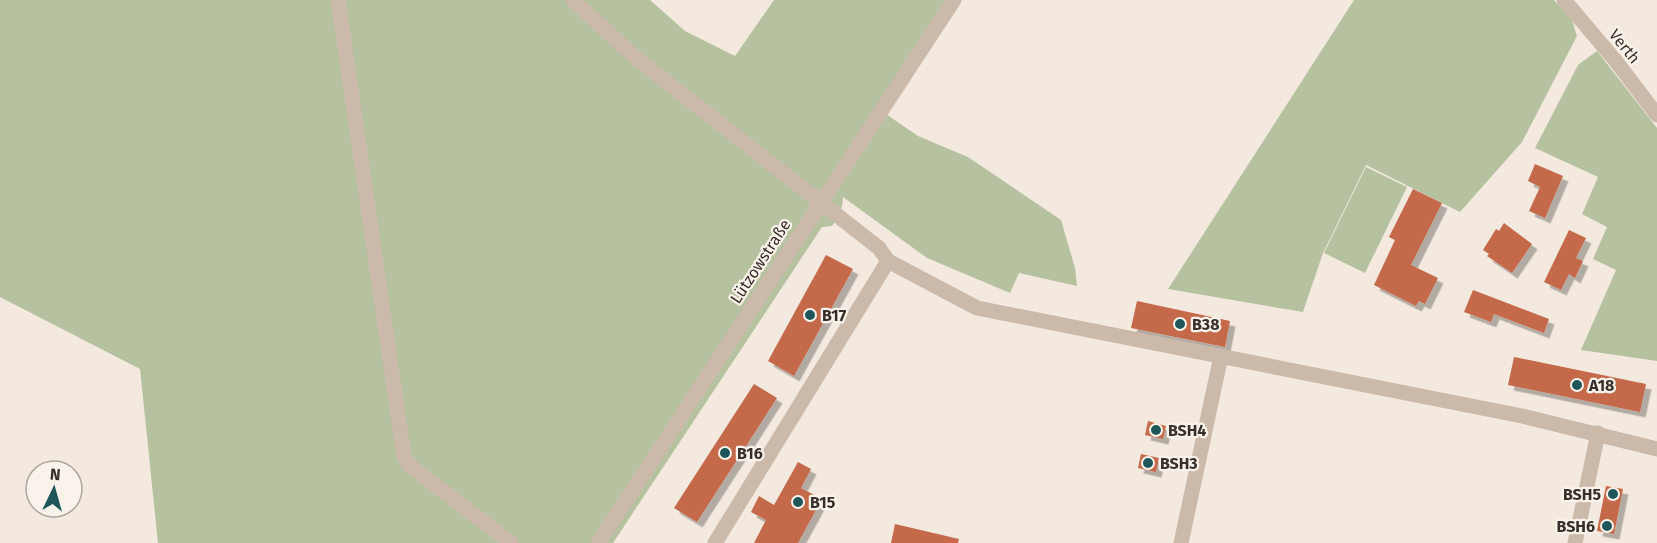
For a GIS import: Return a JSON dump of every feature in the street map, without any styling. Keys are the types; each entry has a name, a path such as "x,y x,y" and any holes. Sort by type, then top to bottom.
{"street":[{"path":"338,0 404,456 409,465 511,543"},
{"path":"573,0 636,58 879,248 888,261 977,308 1510,414 1598,433 1657,449"},
{"name":"Lützowstraße","path":"598,543 954,0"},
{"name":"Verth","path":"1564,0 1615,60 1657,115"},
{"path":"715,543 888,261"},
{"path":"1180,543 1221,356"},
{"path":"1575,543 1598,433"}],"green space":[{"path":"0,0 650,0 685,31 735,56 774,0 946,0 877,108 918,136 968,157 1061,220 1075,268 1077,286 1019,273 1010,293 927,258 843,197 840,212 832,226 822,227 613,543 158,543 140,369 0,297"},
{"path":"1354,0 1554,0 1572,20 1577,36 1522,142 1460,212 1366,165 1323,253 1303,312 1168,289"},
{"path":"1597,51 1657,128 1657,361 1581,350 1616,270 1593,259 1607,227 1582,214 1598,177 1535,148 1578,65"},
{"path":"1366,167 1407,187 1365,273 1324,253"}],"building":[{"path":"1535,164 1563,176 1545,218 1529,211 1540,187 1528,181"},
{"path":"1413,189 1442,203 1411,265 1438,278 1425,304 1419,301 1416,306 1374,285 1395,240 1389,237"},
{"path":"1504,223 1532,244 1512,273 1487,256 1489,254 1483,250 1496,229 1499,231"},
{"path":"1569,230 1586,238 1576,258 1583,261 1575,278 1569,274 1561,290 1544,282"},
{"name":"B17","path":"826,255 853,269 794,376 768,361"},
{"path":"1473,290 1549,319 1544,333 1494,314 1491,322 1464,312"},
{"name":"B38","path":"1137,301 1230,321 1225,347 1131,328"},
{"name":"A18","path":"1514,357 1646,384 1640,412 1508,385"},
{"name":"B16","path":"754,384 777,398 697,522 674,508"},
{"name":"BSH4","path":"1148,421 1166,426 1163,439 1145,435"},
{"name":"BSH3","path":"1141,454 1159,458 1156,472 1138,468"},
{"name":"B15","path":"798,462 811,469 801,488 822,499 798,543 754,543 766,520 751,512 759,496 774,505"},
{"path":"1606,486 1623,489 1614,534 1597,531"},
{"path":"895,524 959,539 958,543 891,543"}],"place":[{"name":"B17","path":"810,315"},
{"name":"B38","path":"1180,324"},
{"name":"A18","path":"1577,385"},
{"name":"BSH4","path":"1156,430"},
{"name":"B16","path":"725,453"},
{"name":"BSH3","path":"1148,463"},
{"name":"BSH5","path":"1613,494"},
{"name":"B15","path":"798,502"},
{"name":"BSH6","path":"1607,526"}]}
